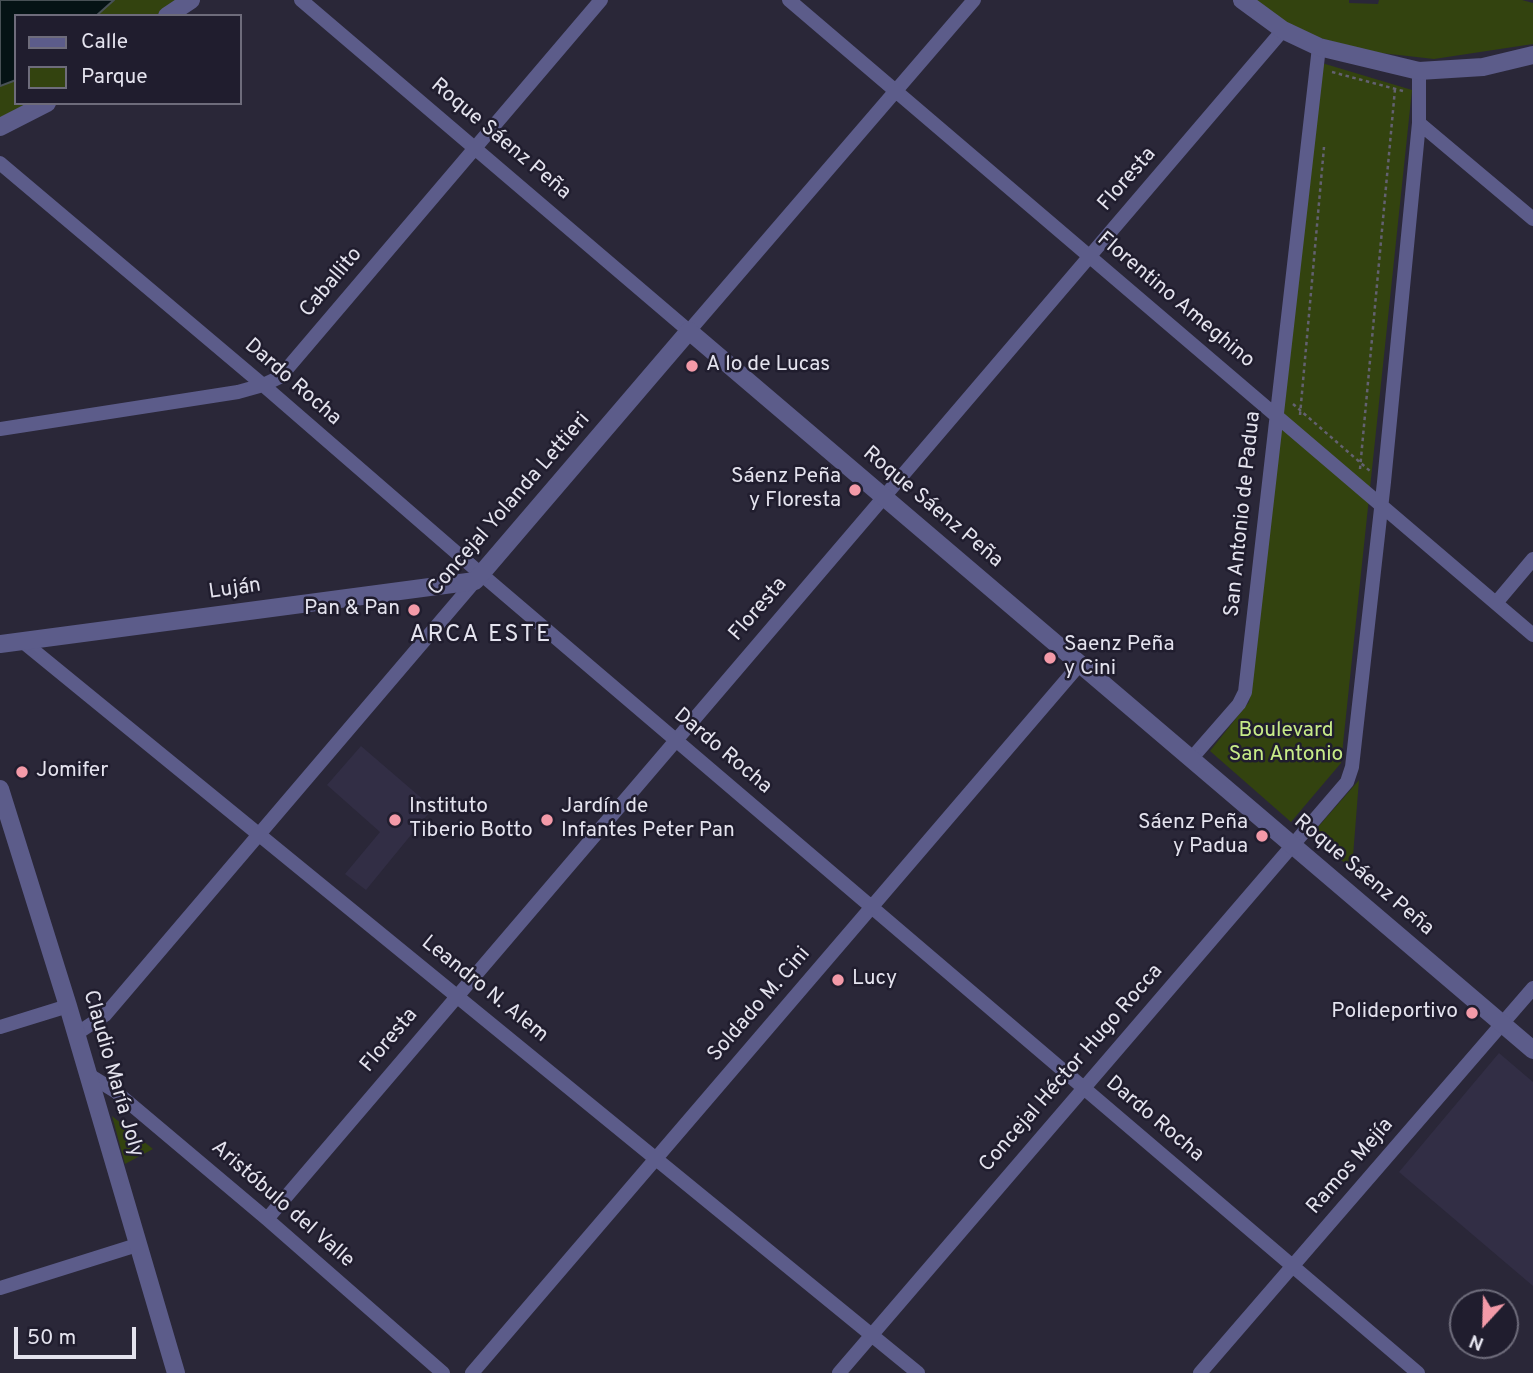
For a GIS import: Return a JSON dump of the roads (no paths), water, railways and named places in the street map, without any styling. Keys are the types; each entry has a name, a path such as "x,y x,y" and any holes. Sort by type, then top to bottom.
{"street":[{"path":"170,14 191,0"},
{"name":"Roque Sáenz Peña","path":"301,0 1533,1050"},
{"name":"Caballito","path":"0,429 238,392 279,377 601,0"},
{"name":"Florentino Ameghino","path":"789,0 1533,635"},
{"name":"Concejal Yolanda Lettieri","path":"76,1034 105,1015 974,0"},
{"path":"1242,0 1283,30 1319,47 1419,71 1483,67 1533,55"},
{"name":"Floresta","path":"267,1219 1283,30"},
{"name":"San Antonio de Padua","path":"1191,759 1239,704 1245,692 1319,47"},
{"path":"1381,506 1419,123 1419,71"},
{"path":"0,127 43,105"},
{"path":"1419,123 1533,219"},
{"name":"Dardo Rocha","path":"0,163 263,385 478,578 675,740 1418,1373"},
{"name":"Concejal Héctor Hugo Rocca","path":"839,1373 1347,782 1352,767 1381,506"},
{"path":"1496,603 1533,559"},
{"name":"Luján","path":"0,643 478,578"},
{"name":"Leandro N. Alem","path":"22,641 918,1373"},
{"name":"Soldado M. Cini","path":"472,1373 1080,664"},
{"name":"Claudio María Joly","path":"0,789 89,1074 176,1373"},
{"name":"Ramos Mejía","path":"1200,1373 1533,988"},
{"path":"0,1027 68,1006"},
{"name":"Aristóbulo del Valle","path":"89,1074 115,1091 267,1219 443,1373"},
{"path":"0,1288 137,1245"}],"place":[{"name":"A lo de Lucas","path":"692,366"},
{"name":"Sáenz Peña y Floresta","path":"855,490"},
{"name":"Pan & Pan","path":"414,610"},
{"name":"Saenz Peña y Cini","path":"1050,658"},
{"name":"Jomifer","path":"22,772"},
{"name":"Instituto Tiberio Botto","path":"395,820"},
{"name":"Jardín de Infantes Peter Pan","path":"547,820"},
{"name":"Sáenz Peña y Padua","path":"1262,836"},
{"name":"Lucy","path":"838,980"},
{"name":"Polideportivo","path":"1472,1013"}],"district":[{"name":"ARCA ESTE","path":"481,636"}],"park label":[{"name":"Boulevard San Antonio","path":"1286,744"}]}
